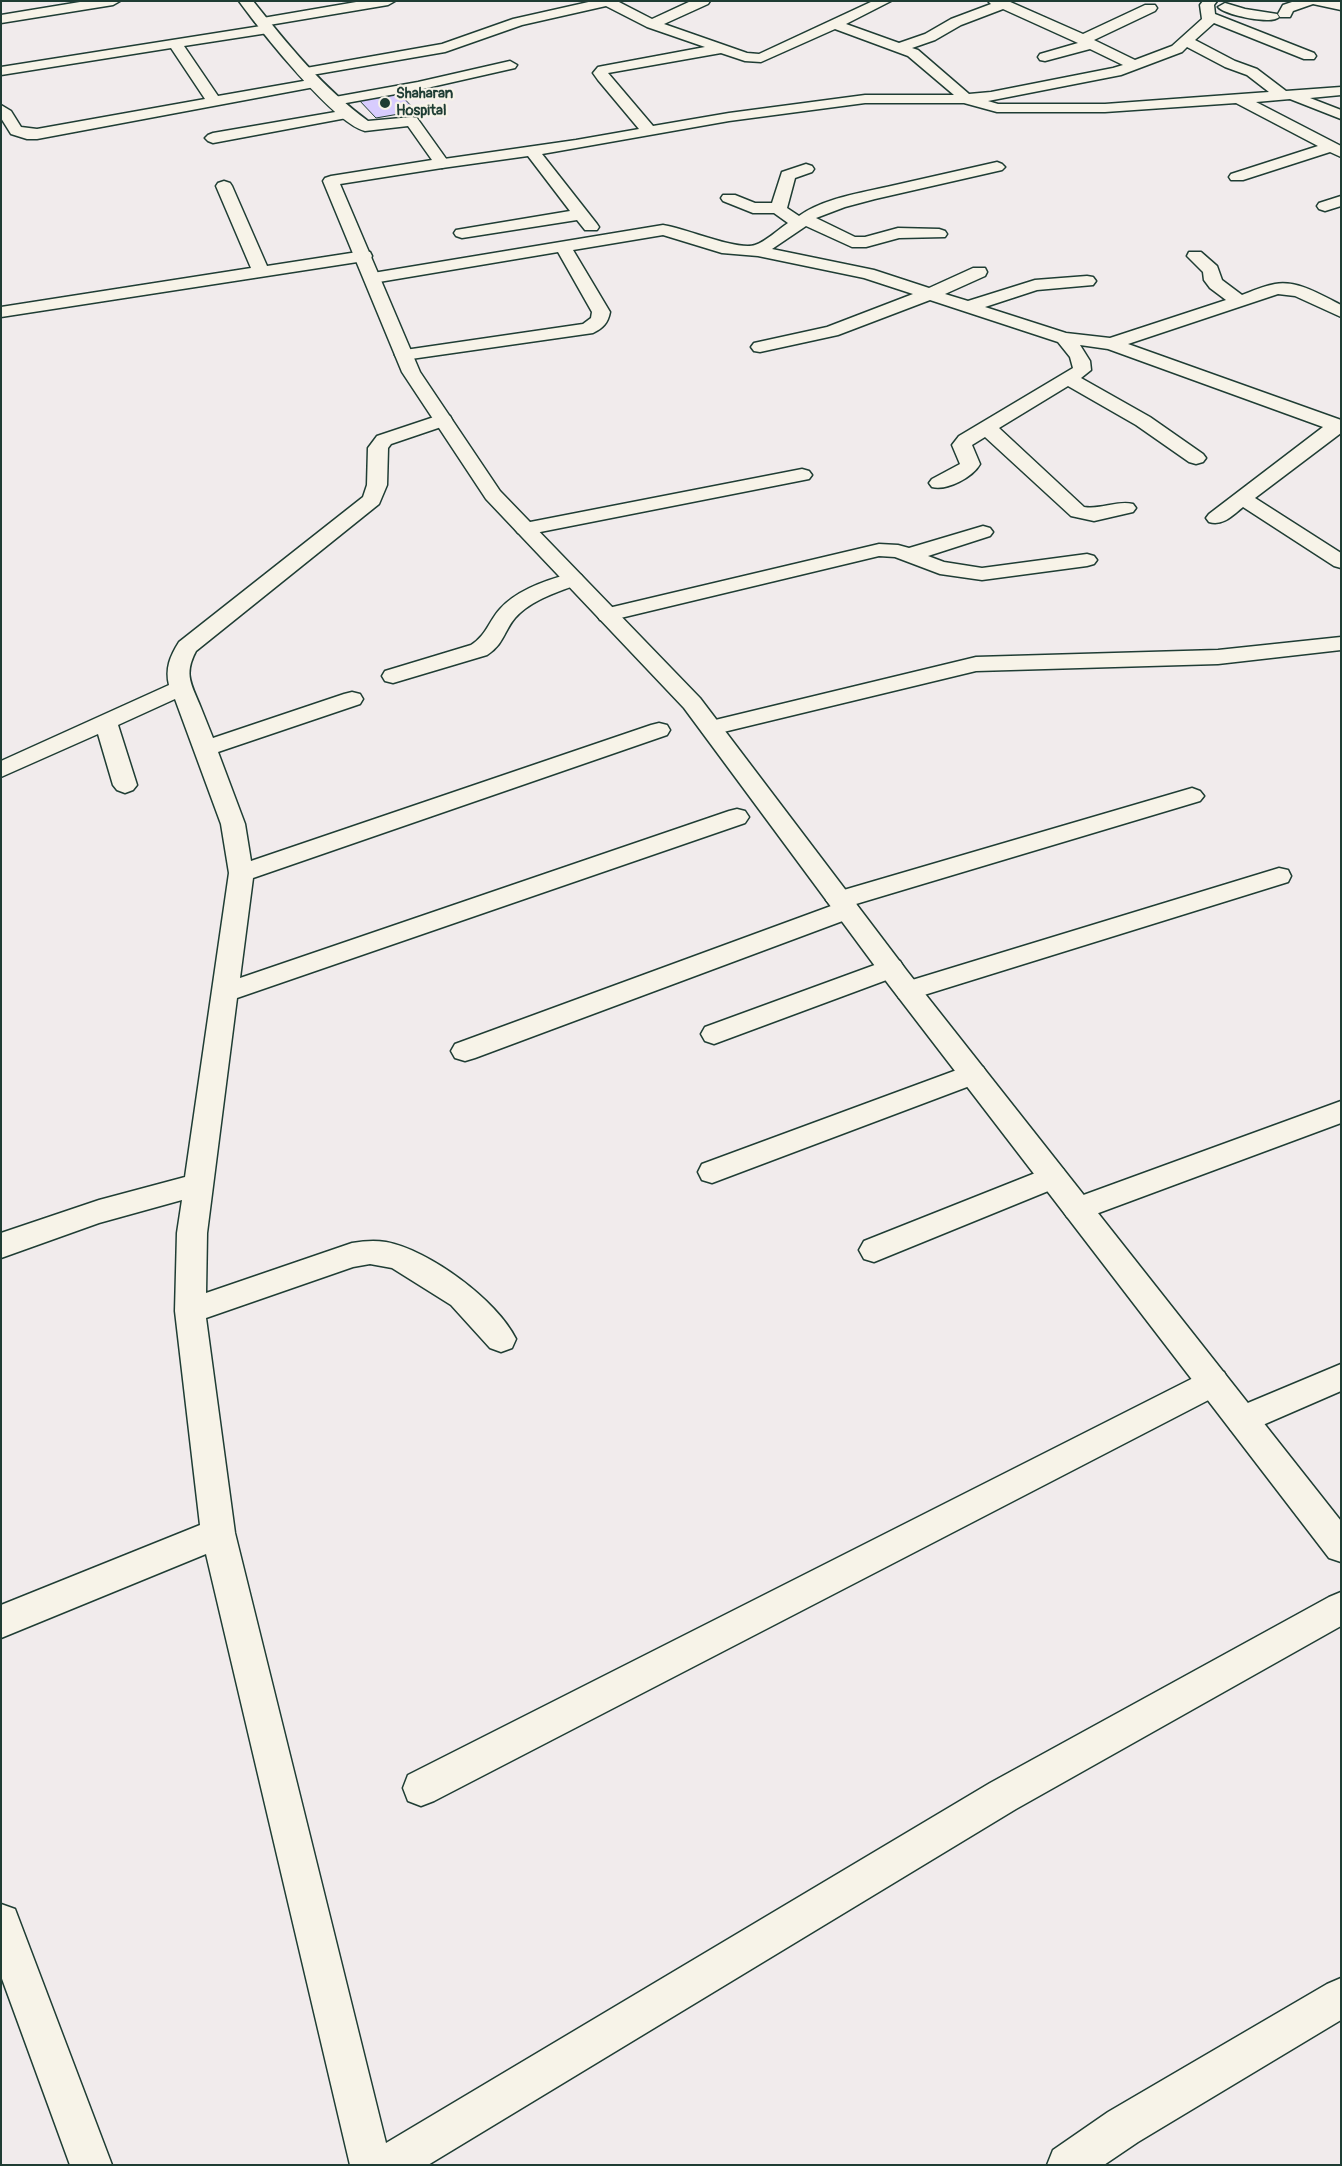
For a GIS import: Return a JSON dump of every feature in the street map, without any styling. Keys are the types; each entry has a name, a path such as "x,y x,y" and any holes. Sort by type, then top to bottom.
{"street":[{"path":"1,19 113,1"},
{"path":"246,1 310,78 347,114 365,126 412,121 442,163"},
{"path":"1,70 175,44 388,1"},
{"path":"652,24 703,1"},
{"path":"2,108 16,132 25,135 214,101 445,48 518,22 610,2 652,24 751,59 760,58 884,1"},
{"path":"1210,7 1242,13 1278,15 1288,8 1309,1"},
{"path":"1317,1 1341,6"},
{"path":"901,47 930,37 956,22 999,3 1135,65"},
{"path":"1210,7 1210,20 1177,49 1116,72 967,99 865,99 730,117 576,145 442,163 331,181 411,372 493,495 692,703 908,991 1341,1547"},
{"path":"1210,7 1309,56"},
{"path":"1045,57 1087,42 1150,8"},
{"path":"835,24 901,47 923,60 967,99 997,108 1081,109 1341,91"},
{"path":"1186,41 1230,64 1252,72 1287,95 1341,115"},
{"path":"175,44 214,101"},
{"path":"650,132 600,73 603,70 722,49"},
{"path":"335,101 418,86 510,65"},
{"path":"1238,98 1336,149"},
{"path":"213,138 347,114"},
{"path":"1237,177 1336,149"},
{"path":"531,150 602,240"},
{"path":"758,251 802,221 839,204 997,167"},
{"path":"806,169 788,176 779,208 782,213 852,242 866,242 898,233 939,234"},
{"path":"224,186 261,272"},
{"path":"728,198 753,208 779,208"},
{"path":"462,233 581,214"},
{"path":"1,312 261,272 368,267 563,246 663,230 676,232 722,248 758,251 868,274 1064,338 1111,344 1339,426"},
{"path":"404,355 568,332 595,325 600,319 601,312 563,246"},
{"path":"1195,256 1211,270 1216,284 1239,301"},
{"path":"760,347 832,331 930,294 979,272"},
{"path":"966,307 1035,285 1087,281"},
{"path":"1111,344 1284,288 1302,292 1341,312"},
{"path":"939,483 968,468 970,464 962,445 966,440 1082,370 1083,364 1079,356 1064,338"},
{"path":"1069,379 1143,421 1196,458"},
{"path":"371,2165 218,1533 190,1311 192,1233 241,873 233,824 206,748 189,705 180,689 178,666 187,647 372,500 377,485 378,448 384,440 443,420"},
{"path":"1216,518 1339,426"},
{"path":"987,428 1078,512 1094,515 1126,508"},
{"path":"526,529 802,474"},
{"path":"1242,498 1341,562"},
{"path":"908,555 983,532"},
{"path":"608,615 879,550 898,551 940,568 982,574 1087,560"},
{"path":"393,676 479,650 489,645 506,614 518,605 574,580"},
{"path":"710,728 976,664 1218,657 1341,643"},
{"path":"1,770 180,689"},
{"path":"206,748 352,699"},
{"path":"106,722 126,785"},
{"path":"241,873 659,730"},
{"path":"465,1051 843,905 1192,796"},
{"path":"224,993 737,817"},
{"path":"908,991 1279,876"},
{"path":"714,1034 891,968"},
{"path":"712,1172 973,1074"},
{"path":"1077,1209 1341,1112"},
{"path":"874,1250 1053,1177"},
{"path":"1,1246 88,1213 140,1198 198,1185"},
{"path":"190,1311 352,1255 378,1253 401,1258 462,1296 501,1339"},
{"path":"1242,1420 1341,1377"},
{"path":"421,1788 1213,1382"},
{"path":"1,1622 218,1533"},
{"path":"389,2165 1003,1796 1341,1608"},
{"path":"1,1924 91,2165"},
{"path":"1068,2165 1123,2127 1341,1998"}],"building":[{"path":"398,92 416,111 376,118 358,99"}],"place":[{"name":"Shaharan Hospital","path":"385,103"}]}
